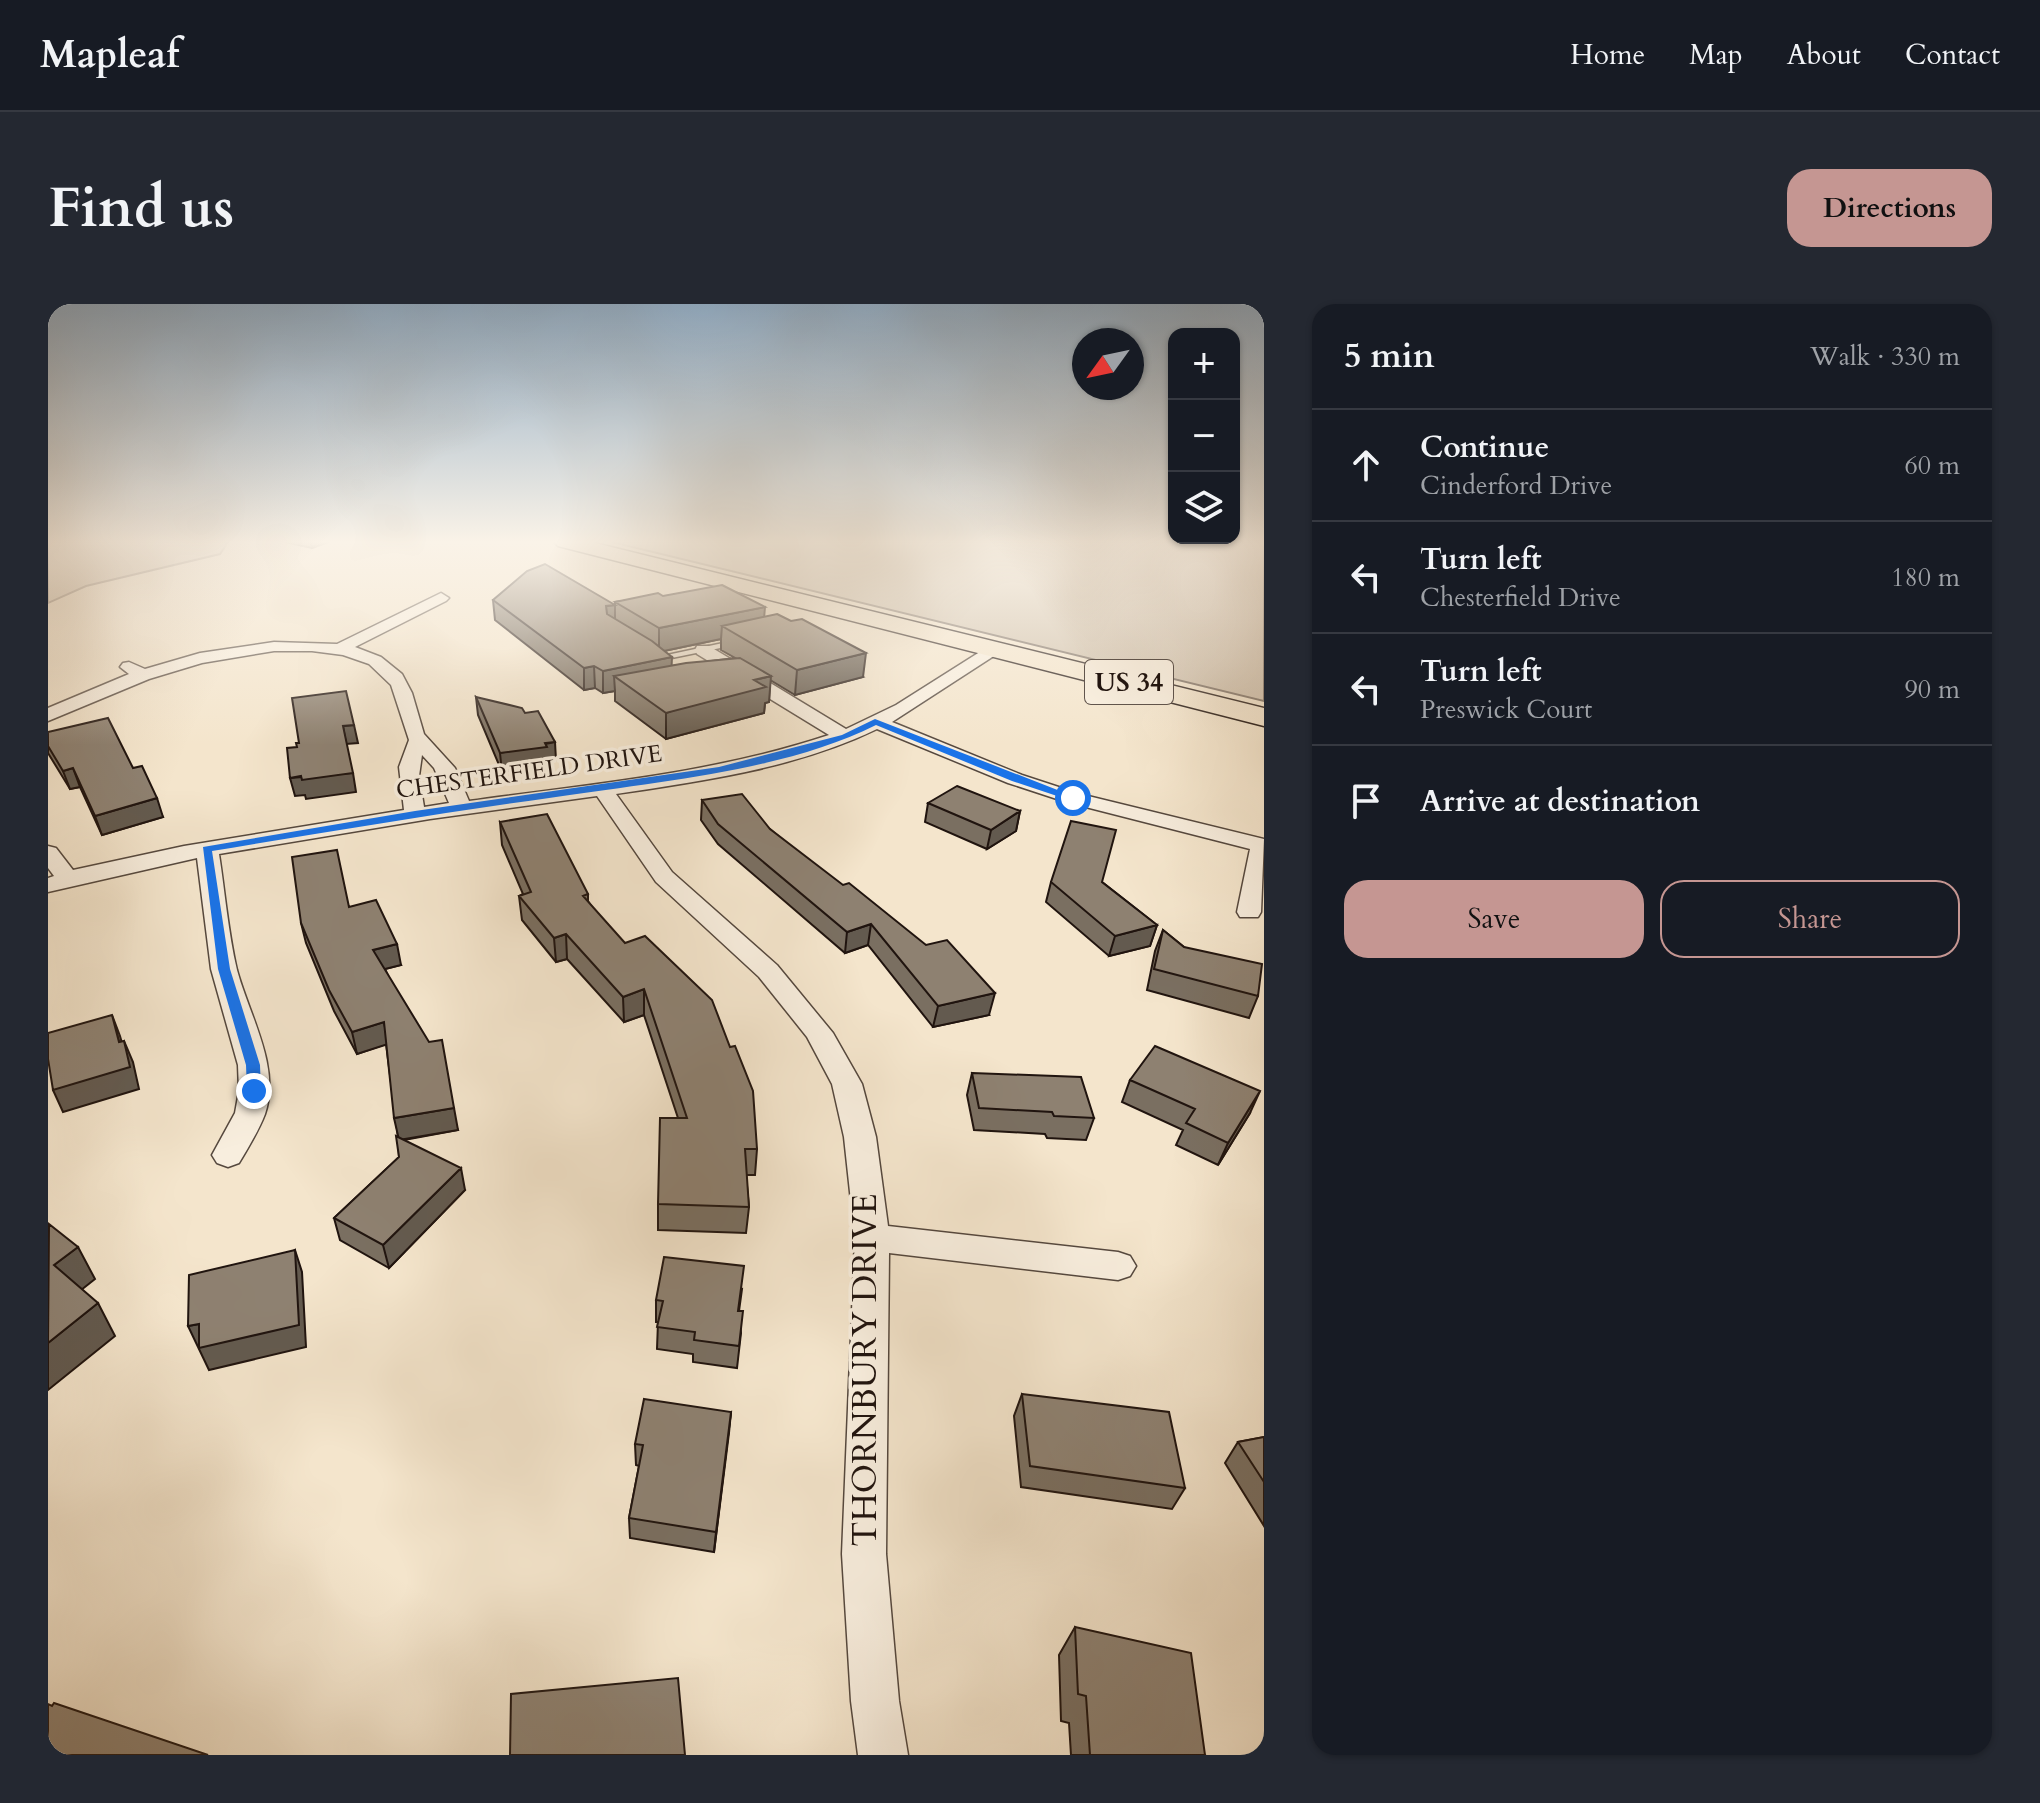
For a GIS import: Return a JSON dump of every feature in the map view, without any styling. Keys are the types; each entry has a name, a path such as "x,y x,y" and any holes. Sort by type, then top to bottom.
{"main road":[{"name":"US 34","path":"839,610 1264,717"}],"street":[{"path":"337,650 418,610"},
{"path":"48,715 136,670 243,648 282,646 337,650 369,659 395,678 418,740 448,773 461,808"},
{"name":"CHESTERFIELD DRIVE","path":"58,882 207,849 415,814 720,770 845,737 927,694 994,648"},
{"path":"703,650 737,678 845,737"},
{"path":"875,722 1015,779 1073,798 1263,846 1249,912"},
{"path":"415,814 407,769 418,740"},
{"name":"THORNBURY DRIVE","path":"602,789 664,877 768,971 819,1033 847,1084 860,1137 872,1238 864,1554 875,1701 883,1755"},
{"path":"207,849 224,969 253,1065 254,1091 250,1113 228,1155"},
{"path":"48,853 58,882"},
{"path":"872,1238 1118,1266"}],"lane":[{"path":"657,658 744,641"},
{"path":"646,651 667,666"}],"shaded area":[{"path":"890,610 1264,610 1264,701"}],"building":[{"path":"506,610 606,610 607,614 672,657 603,671 594,666 584,668"},
{"path":"628,610 751,610 659,628"},
{"path":"777,614 791,621 802,619 866,653 797,670 722,626"},
{"path":"740,658 771,676 754,680 766,687 666,713 614,676 686,663"},
{"path":"346,691 354,725 343,726 353,773 302,780 301,776 290,778 287,748 297,747 296,743 299,743 292,698"},
{"path":"476,697 522,708 525,713 538,711 555,742 545,743 547,747 500,753"},
{"path":"108,718 133,768 142,766 157,798 95,816 73,768 63,771 48,746 48,732"},
{"path":"957,786 1020,811 991,830 928,803"},
{"path":"742,794 770,829 843,885 849,883 926,945 947,940 995,993 938,1006 871,924 847,932 718,824 702,800"},
{"path":"547,814 588,894 583,896 625,943 645,936 712,1000 730,1047 735,1046 753,1091 757,1149 745,1149 749,1207 658,1204 660,1118 687,1118 644,989 623,997 566,934 554,938 519,896 531,892 500,822"},
{"path":"1071,821 1116,830 1102,882 1157,925 1115,936 1051,882"},
{"path":"337,850 349,907 376,900 397,944 373,950 429,1042 442,1040 454,1108 394,1118 384,1022 352,1032 329,990 301,923 292,857"},
{"path":"1163,930 1184,947 1262,964 1258,996 1154,969"},
{"path":"112,1015 119,1042 124,1041 130,1067 53,1090 48,1033"},
{"path":"1155,1046 1260,1091 1228,1143 1186,1123 1195,1109 1130,1080"},
{"path":"972,1073 1081,1077 1094,1118 979,1108"},
{"path":"396,1136 461,1168 383,1245 334,1218 399,1157"},
{"path":"49,1224 78,1247 54,1265 98,1303 48,1343"},
{"path":"295,1250 299,1325 199,1348 199,1324 188,1326 189,1275"},
{"path":"664,1257 744,1266 738,1311 743,1311 739,1346 694,1340 695,1332 657,1327 663,1301 656,1300"},
{"path":"1022,1394 1169,1412 1185,1488 1030,1466"},
{"path":"644,1399 731,1412 716,1532 629,1518 643,1445 635,1444"},
{"path":"1264,1437 1264,1482 1238,1442"},
{"path":"1075,1627 1191,1653 1205,1755 1090,1755 1086,1696 1078,1694"},
{"path":"678,1678 685,1755 510,1755 511,1694"},
{"path":"54,1703 208,1755 48,1755 48,1704 52,1706"}],"route":[{"path":"254,1091 253,1065 224,969 207,849 415,814 720,770 845,737 875,722 1015,779 1073,798"}]}
